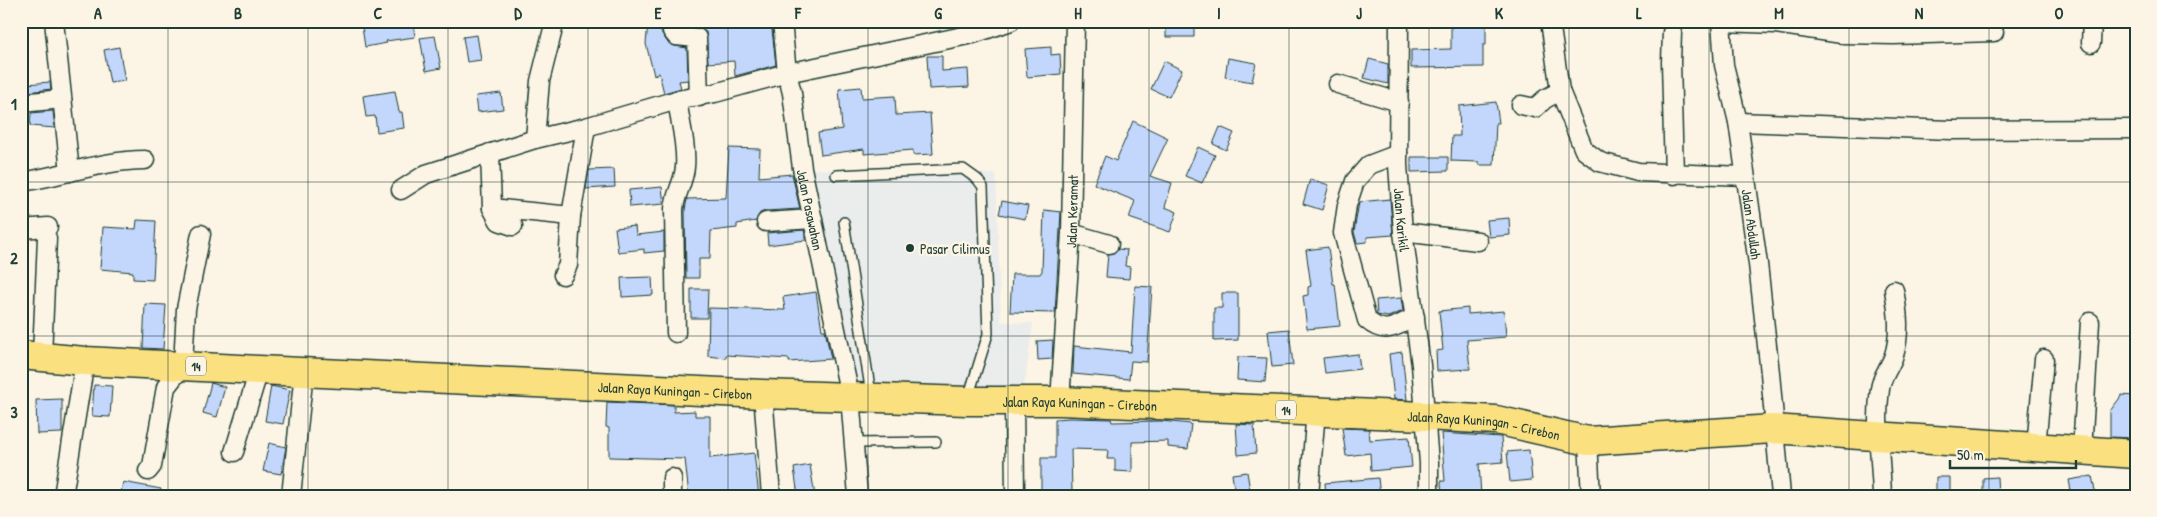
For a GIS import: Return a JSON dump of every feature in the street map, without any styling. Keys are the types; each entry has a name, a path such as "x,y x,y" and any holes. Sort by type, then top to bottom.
{"highway":[{"name":"Jalan Raya Kuningan - Cirebon","path":"32,355 259,370 763,394 967,401 1060,401 1426,416 1496,420 1588,441 1774,429 2136,454"}],"street":[{"path":"54,21 70,172"},
{"path":"535,140 540,81 555,21"},
{"path":"672,21 672,31 676,36 696,38 699,97"},
{"name":"Jalan Pasawahan","path":"782,21 787,73 792,93 802,168 813,220 861,396 854,443 858,496"},
{"path":"401,190 426,174 490,153 586,128 677,100 699,97 787,73 973,34 1011,21"},
{"name":"Jalan Keramat","path":"1060,401 1071,233 1075,21"},
{"name":"Jalan Karikil","path":"1398,21 1398,154 1403,232 1426,416 1429,496"},
{"path":"1550,21 1560,91 1584,150 1600,162 1638,172 1674,175 1745,176"},
{"path":"1722,21 1776,24 1842,34 1893,35 1994,32"},
{"name":"Jalan Abdullah","path":"1722,21 1724,65 1738,122 1767,343 1781,496"},
{"path":"2091,43 2092,21"},
{"path":"1672,32 1674,175"},
{"path":"1338,84 1399,102"},
{"path":"1520,105 1536,108 1544,99 1560,91"},
{"path":"21,103 62,99"},
{"path":"676,333 674,209 685,170 677,100"},
{"path":"1738,122 1951,130 2136,129"},
{"path":"563,275 568,265 571,216 586,128"},
{"path":"490,153 492,208 499,221 513,226"},
{"path":"1398,154 1369,165 1355,182 1347,205 1343,233 1367,320 1376,327 1387,329 1415,317"},
{"path":"21,182 134,160 145,160"},
{"path":"492,208 571,216"},
{"path":"766,222 813,220"},
{"path":"21,229 48,233 32,355"},
{"path":"1403,232 1478,241"},
{"path":"1071,233 1109,244"},
{"path":"148,471 152,466 166,387 183,365 186,309 201,234"},
{"path":"1882,496 1877,436 1880,387 1894,356 1898,331 1894,290"},
{"path":"2082,450 2090,322"},
{"path":"2036,447 2044,359"},
{"path":"63,496 85,360"},
{"path":"234,452 259,370"},
{"path":"291,496 304,372"},
{"path":"763,394 771,496"},
{"path":"1014,401 1015,496"},
{"path":"1309,496 1316,410"},
{"path":"1588,441 1592,496"},
{"path":"672,478 672,496"}],"lane":[{"path":"836,175 963,169 977,178 983,187 988,334 967,401"},
{"path":"844,222 861,396"},
{"path":"854,443 936,442"}],"shaded area":[{"name":"Pasar Cilimus","path":"804,169 996,174 1001,322 1033,323 1023,396 848,387"}],"building":[{"path":"394,21 413,21 415,37 386,41 387,43 365,47 362,27"},
{"path":"683,21 717,21 717,23 741,21 742,24 771,21 776,65 735,76 734,61 708,63 706,32 698,28 683,26"},
{"path":"1166,21 1194,21 1194,37 1166,37"},
{"path":"1451,21 1486,21 1486,45 1483,45 1483,67 1411,68 1411,50 1451,49"},
{"path":"648,22 661,23 661,32 668,43 687,48 688,80 679,81 681,88 664,93 659,73 654,75 646,44"},
{"path":"477,35 481,60 467,62 463,37"},
{"path":"435,36 441,68 426,71 420,38"},
{"path":"119,47 125,81 110,83 104,50"},
{"path":"1051,47 1051,55 1060,54 1061,74 1027,77 1025,49"},
{"path":"927,56 942,56 942,71 968,69 969,87 929,89"},
{"path":"1228,58 1256,63 1252,82 1225,77"},
{"path":"1369,59 1388,64 1388,84 1364,78"},
{"path":"1164,61 1182,70 1169,97 1151,89"},
{"path":"50,82 51,89 28,92 27,84"},
{"path":"861,87 862,98 895,96 896,115 930,113 933,154 913,155 913,150 864,154 864,149 821,155 818,133 842,129 839,89"},
{"path":"395,91 399,112 402,112 404,128 377,132 375,116 366,117 363,96"},
{"path":"501,93 503,109 478,112 476,96"},
{"path":"1496,102 1499,123 1496,123 1494,165 1479,165 1479,162 1451,161 1452,136 1460,136 1459,106"},
{"path":"53,111 55,128 30,126 31,113"},
{"path":"1133,121 1168,138 1150,176 1172,183 1165,207 1177,212 1170,232 1129,218 1135,201 1094,184 1105,156 1116,161"},
{"path":"1220,127 1234,133 1226,150 1213,144"},
{"path":"1198,147 1215,155 1202,183 1185,176"},
{"path":"729,148 760,149 759,177 792,174 800,209 765,211 760,213 756,221 737,224 737,228 711,231 710,259 699,259 699,278 686,278 685,210 687,199 726,198"},
{"path":"1411,157 1448,157 1448,171 1411,172"},
{"path":"614,169 615,187 586,189 589,170"},
{"path":"1310,179 1329,185 1322,210 1303,204"},
{"path":"662,187 664,204 630,207 629,190"},
{"path":"1390,199 1393,235 1367,237 1367,242 1357,243 1354,232 1359,202"},
{"path":"1002,201 1028,206 1025,219 999,214"},
{"path":"1044,210 1061,212 1055,313 1010,312 1012,274 1040,274 1042,271"},
{"path":"1509,218 1510,235 1489,237 1487,220"},
{"path":"137,220 156,221 153,280 133,279 133,272 100,269 103,227 136,229"},
{"path":"635,226 636,235 664,232 664,251 644,253 644,249 618,252 615,228"},
{"path":"804,230 806,240 768,245 767,233"},
{"path":"1328,247 1340,326 1307,329 1303,296 1308,295 1308,287 1311,286 1306,250"},
{"path":"1118,249 1127,250 1125,266 1130,267 1129,279 1106,277 1108,254 1116,252"},
{"path":"652,277 653,295 622,297 621,278"},
{"path":"1135,286 1152,287 1147,362 1131,361 1129,379 1073,374 1074,346 1131,352"},
{"path":"691,289 708,289 707,318 691,318"},
{"path":"816,292 822,330 825,330 831,359 789,362 789,359 726,355 726,358 708,356 709,308 785,310 783,297"},
{"path":"1222,293 1238,293 1238,340 1214,341 1214,308 1222,308"},
{"path":"1401,298 1403,311 1388,317 1377,315 1376,300"},
{"path":"145,304 166,305 163,349 143,348"},
{"path":"1468,308 1468,314 1504,311 1506,337 1467,340 1470,369 1437,371 1436,351 1443,350 1439,311"},
{"path":"1289,329 1293,365 1272,367 1268,331"},
{"path":"1053,340 1052,359 1038,360 1037,341"},
{"path":"1402,352 1407,400 1394,399 1389,354"},
{"path":"1358,354 1360,369 1325,373 1323,358"},
{"path":"1238,357 1267,358 1265,382 1237,380"},
{"path":"211,383 225,387 217,417 203,413"},
{"path":"94,385 112,386 110,417 92,416"},
{"path":"271,386 290,390 283,424 265,421"},
{"path":"2122,395 2134,396 2133,438 2110,437 2110,411"},
{"path":"62,399 62,433 37,434 36,400"},
{"path":"607,402 674,405 674,412 695,411 695,416 710,416 710,458 754,453 759,496 689,496 685,459 609,457 609,428 606,427"},
{"path":"1055,419 1111,419 1112,422 1161,421 1191,424 1188,449 1168,447 1168,441 1132,442 1132,472 1115,471 1115,459 1107,459 1108,450 1071,449 1072,492 1041,493 1041,458 1055,458"},
{"path":"1236,424 1254,425 1256,453 1238,455"},
{"path":"1342,428 1369,429 1370,440 1409,437 1412,467 1371,471 1370,453 1346,456"},
{"path":"1441,433 1501,437 1503,462 1479,464 1481,496 1442,496 1441,481 1445,481"},
{"path":"269,443 286,447 281,474 263,471"},
{"path":"1529,450 1532,480 1510,482 1507,452"},
{"path":"810,465 815,496 798,496 794,468"},
{"path":"1247,472 1251,496 1235,496 1232,474"},
{"path":"2092,476 2096,496 2072,496 2069,480"},
{"path":"1936,477 1950,477 1950,496 1936,496"},
{"path":"1997,477 1998,496 1983,496 1983,478"},
{"path":"1378,478 1380,496 1326,496 1325,483"},
{"path":"123,482 161,489 160,496 120,496"}],"place":[{"name":"Pasar Cilimus","path":"910,248"}]}
